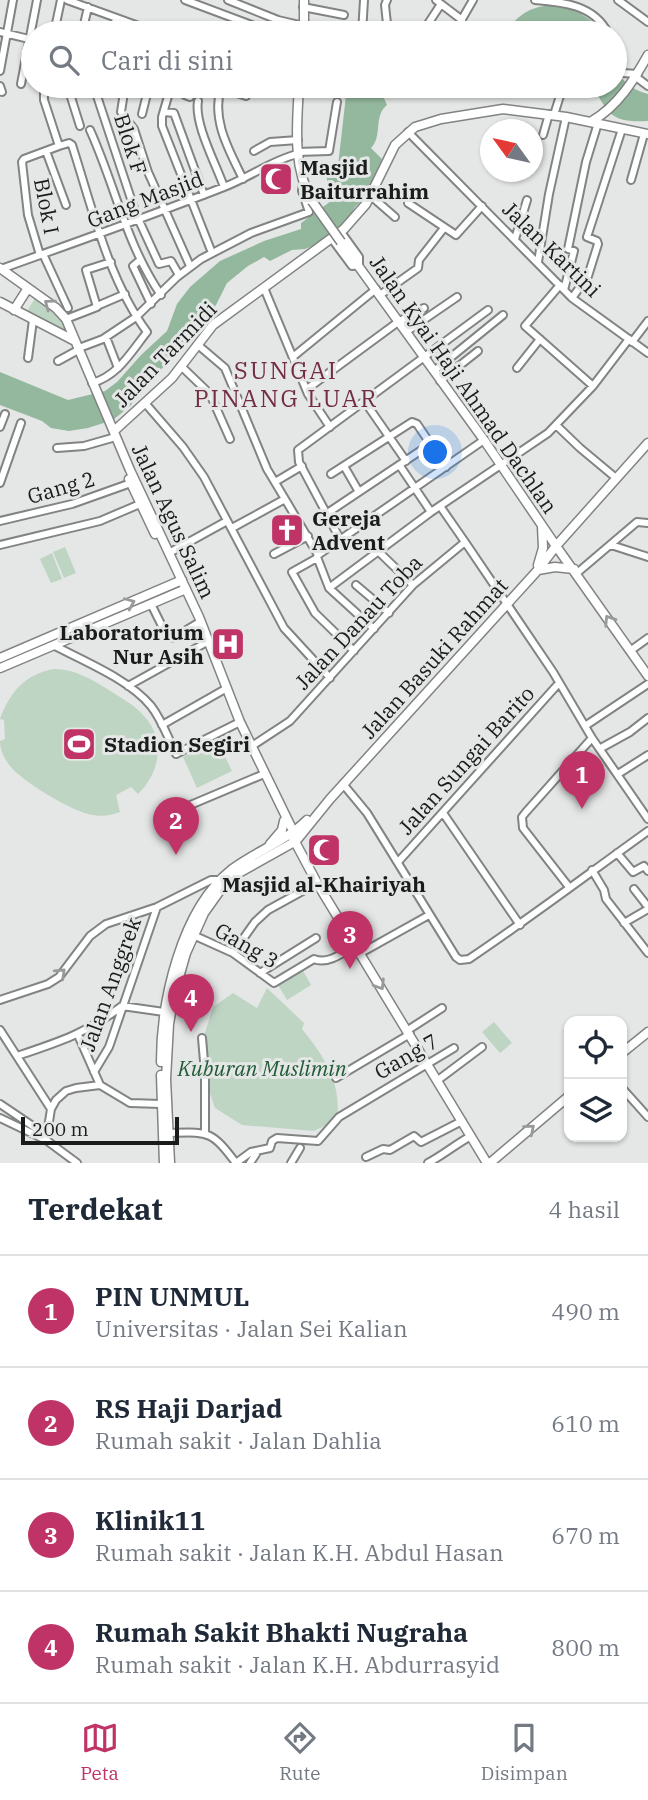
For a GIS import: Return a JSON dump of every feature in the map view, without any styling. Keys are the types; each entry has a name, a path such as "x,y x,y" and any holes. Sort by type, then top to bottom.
{"street":[{"path":"0,71 3,33 13,0"},
{"path":"34,21 37,0"},
{"path":"57,21 61,0"},
{"path":"67,0 122,21"},
{"path":"185,0 241,21"},
{"path":"228,0 281,21"},
{"path":"363,21 364,0"},
{"path":"387,0 387,21"},
{"path":"428,21 438,2 462,20 473,0"},
{"path":"535,0 558,1 583,9 599,21"},
{"path":"618,0 648,22"},
{"path":"304,21 303,3 344,15"},
{"path":"85,21 88,7"},
{"path":"3,33 21,38"},
{"path":"627,87 648,55"},
{"path":"627,74 648,86"},
{"path":"44,98 60,146"},
{"path":"70,98 80,126"},
{"name":"Blok F","path":"97,98 137,217 159,264 171,261 180,275"},
{"path":"123,98 121,112 134,129 148,172 190,266"},
{"path":"142,114 146,98"},
{"path":"168,98 162,126 212,253"},
{"path":"218,98 219,123 243,179"},
{"name":"Jalan Kyai Haji Ahmad Dachlan","path":"299,98 298,153 303,182 312,201 337,241 359,265 502,465 556,546"},
{"path":"543,135 558,98"},
{"path":"593,386 525,325 562,287 574,251 568,249 597,120 617,98"},
{"path":"198,101 200,123 225,187"},
{"name":"Gang Masjid","path":"1,269 102,235 137,217 225,187 275,160 298,153 330,151 337,102"},
{"path":"408,132 424,123 492,110 515,109 597,120 646,134 631,180"},
{"path":"164,112 174,113 204,194"},
{"path":"538,262 566,117"},
{"path":"572,298 588,276 598,244 587,237 622,129"},
{"path":"90,130 124,226 160,295"},
{"name":"Jalan Tarmidi","path":"111,431 182,367 213,325 337,241 342,231 361,213 394,148 408,132"},
{"name":"Jalan Kartini","path":"408,132 572,298 648,353"},
{"path":"254,150 270,142 298,140"},
{"name":"Blok I","path":"41,255 30,226 23,159 69,143 72,145 102,235"},
{"path":"46,151 66,205"},
{"path":"58,361 79,348 106,337 136,317 190,266 251,233 309,212 302,191 303,182"},
{"path":"371,196 395,217"},
{"path":"515,239 527,200"},
{"path":"408,203 454,235 458,234 482,206"},
{"path":"294,356 378,292 420,266 419,260 444,228"},
{"path":"342,231 359,257 359,265"},
{"path":"93,383 105,379 118,368 147,332 125,294 102,235"},
{"path":"41,255 68,308"},
{"path":"140,260 133,266 151,304"},
{"path":"97,306 86,270 111,262"},
{"path":"1,269 66,319 125,294"},
{"path":"14,310 28,288"},
{"path":"264,288 313,402 330,426"},
{"path":"406,332 457,297"},
{"path":"0,302 79,348"},
{"path":"307,389 398,322 424,308"},
{"path":"340,539 302,466 297,455 299,449 488,310"},
{"path":"434,371 502,315"},
{"name":"Jalan Agus Salim","path":"66,319 111,431 182,585"},
{"path":"28,358 33,320"},
{"path":"329,588 431,512 556,425 648,321"},
{"path":"106,337 118,368"},
{"path":"517,368 540,339"},
{"path":"198,345 225,368 267,469 308,536 329,588 374,629"},
{"path":"440,381 478,351"},
{"path":"182,367 203,384 210,394 230,439"},
{"path":"365,402 407,461"},
{"path":"145,403 199,469 284,628 330,678"},
{"path":"0,427 5,414"},
{"path":"331,474 410,422 415,423 446,467"},
{"path":"0,483 21,423"},
{"path":"556,425 617,478"},
{"path":"57,448 84,446 111,431"},
{"path":"354,651 315,613 292,572 484,440"},
{"name":"Jalan Basuki Rahmat","path":"293,836 343,785 648,443"},
{"path":"326,513 429,445"},
{"name":"Jalan Agus Salim","path":"122,456 131,483 169,553 240,722 293,836"},
{"path":"275,482 302,466"},
{"path":"344,466 359,492"},
{"path":"400,466 431,512"},
{"name":"Gang 2","path":"0,521 72,505 131,483"},
{"path":"169,553 285,499"},
{"path":"0,545 91,523 143,503"},
{"path":"440,506 559,683 592,738 646,810 648,819"},
{"path":"541,523 543,548 536,571 555,567 575,571 637,523 648,523"},
{"path":"274,554 308,536"},
{"name":"Jalan Danau Toba","path":"252,746 290,722 413,585 465,542"},
{"path":"611,545 648,557"},
{"path":"556,546 648,676"},
{"path":"379,552 413,585"},
{"path":"36,648 55,646 151,604 182,585"},
{"path":"0,664 182,585"},
{"path":"356,585 389,612"},
{"path":"151,604 163,628"},
{"path":"173,638 200,626"},
{"path":"630,651 648,638"},
{"path":"128,686 207,642"},
{"path":"55,646 128,686 147,701 176,754 240,722"},
{"path":"640,665 648,659"},
{"name":"Jalan Sungai Barito","path":"398,862 559,683"},
{"path":"586,726 648,684"},
{"path":"162,725 227,688"},
{"path":"601,748 630,732 648,718"},
{"path":"569,887 523,828 522,817 592,738"},
{"path":"618,774 648,754"},
{"path":"188,806 266,778 284,821 317,883 486,1162 564,1100"},
{"path":"343,785 366,813 460,960 469,959 520,925 648,831"},
{"path":"443,813 520,925"},
{"path":"263,852 280,833 284,821"},
{"path":"164,1163 161,1104 164,1012 174,970 186,937 198,911 220,880 235,867 293,836"},
{"path":"170,1163 164,1038 192,936 204,913 227,883 247,866 293,836"},
{"path":"617,853 634,873 647,866"},
{"path":"592,870 604,890 606,899 648,953"},
{"path":"0,1000 48,984 59,977 90,936 106,923 157,907 211,880 220,880"},
{"path":"233,953 255,922 268,910 317,883"},
{"path":"624,923 648,908 634,889"},
{"name":"Jalan Anggrek","path":"94,1072 109,1047 157,907"},
{"path":"358,949 429,915"},
{"name":"Gang 3","path":"192,936 233,953 276,983 314,959 320,962 358,949"},
{"path":"260,973 316,937"},
{"path":"17,1056 78,1035 122,1006 164,1012"},
{"path":"336,1078 442,1008"},
{"path":"0,1030 51,1110"},
{"path":"627,1049 648,1032"},
{"path":"78,1035 100,1085 130,1103 161,1104"},
{"path":"202,1038 205,1132"},
{"path":"438,1080 482,1047"},
{"name":"Gang 7","path":"236,1163 251,1152 270,1148 272,1141 277,1138 318,1141 340,1117 454,1048"},
{"path":"46,1138 51,1110 56,1100 66,1091 100,1085"},
{"path":"627,1094 648,1117"},
{"path":"0,1104 77,1163"},
{"path":"0,1118 46,1138"},
{"path":"366,1157 383,1149 390,1150 414,1136 421,1142 462,1121"},
{"path":"169,1133 205,1132 223,1146 236,1163"},
{"path":"428,1163 471,1136"},
{"path":"291,1163 300,1148"},
{"path":"250,1163 256,1154"}],"green space":[{"path":"36,297 62,316 71,343 24,316"},
{"path":"65,547 76,573 64,578 53,552"},
{"path":"52,553 62,579 51,583 40,559"},
{"name":"Stadion Segiri","path":"54,669 76,673 96,682 132,705 151,725 158,745 155,766 138,794 131,787 116,795 120,812 96,816 69,806 24,779 10,766 3,754 0,741 5,739 4,720 0,719 9,700 27,680"},
{"path":"217,740 232,771 197,788 183,757"},
{"path":"302,969 311,985 287,1000 278,985"},
{"name":"Kuburan Muslimin","path":"267,988 304,1023 302,1029 324,1060 334,1082 337,1120 314,1131 242,1125 215,1108 204,1076 202,1042 213,1007 233,993 257,1008"},
{"path":"494,1022 512,1043 500,1053 482,1032"}],"shaded area":[{"path":"553,5 580,14 590,21 514,21 537,8"},
{"path":"627,83 648,94 648,121 619,118 600,98 627,98"},
{"path":"346,98 384,98 387,105 380,115 377,138 371,148 382,159 364,198 355,207 344,227 305,249 292,250 270,261 264,257 227,283 216,305 130,406 113,420 69,431 51,428 42,421 0,405 0,372 68,400 105,391 167,331 177,304 190,287 220,261 264,241 301,229 301,223 331,201 325,169 338,166"}],"place":[{"name":"Masjid Baiturrahim","path":"276,179"},
{"name":"Gereja Advent","path":"287,530"},
{"name":"Laboratorium Nur Asih","path":"228,644"},
{"name":"Stadion Segiri","path":"79,744"},
{"name":"PIN UNMUL","path":"582,809"},
{"name":"Masjid al-Khairiyah","path":"324,850"},
{"name":"RS Haji Darjad","path":"176,855"},
{"name":"Klinik11","path":"350,969"},
{"name":"Rumah Sakit Bhakti Nugraha","path":"191,1032"}],"district":[{"name":"SUNGAI PINANG LUAR","path":"286,384"}]}
